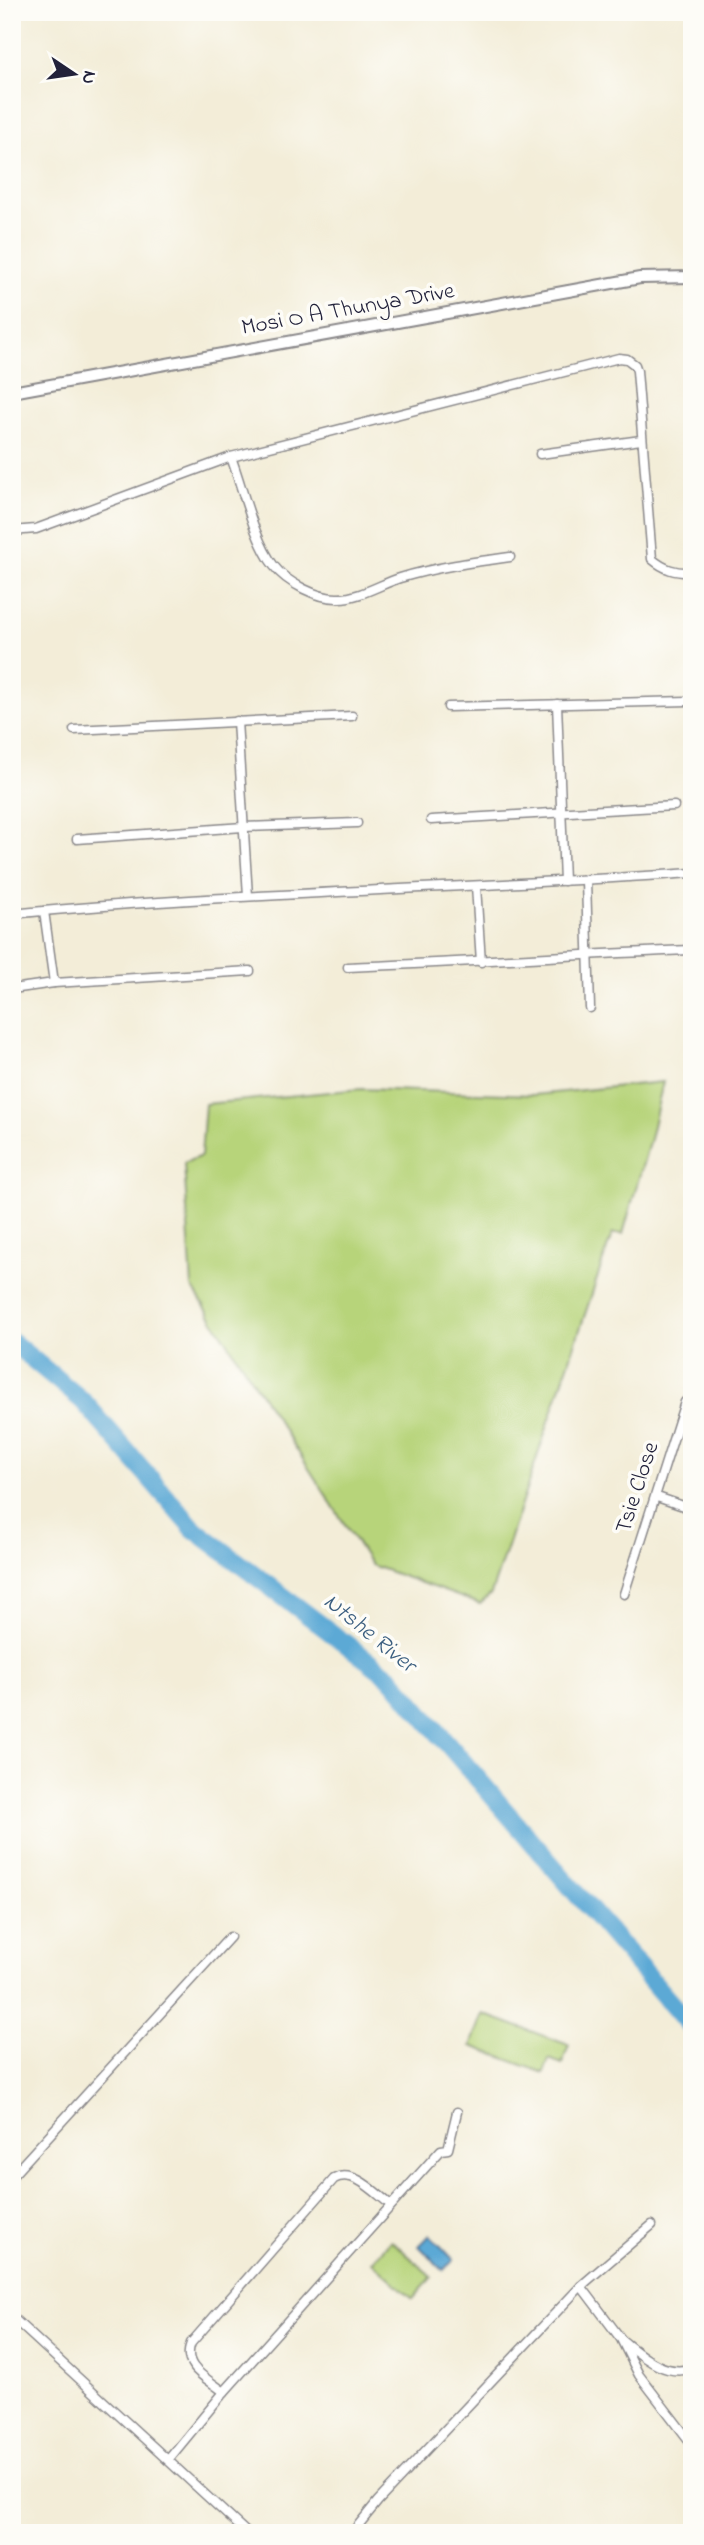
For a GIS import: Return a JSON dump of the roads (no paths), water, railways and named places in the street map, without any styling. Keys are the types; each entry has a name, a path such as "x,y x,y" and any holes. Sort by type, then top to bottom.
{"street":[{"name":"Mosi O A Thunya Drive","path":"12,392 640,278 692,276"},
{"path":"12,531 36,529 231,457 619,358 627,359 635,365 652,559 663,568 680,573 692,572"},
{"path":"540,454 642,440"},
{"path":"231,457 264,550 275,568 292,583 330,598 343,598 400,578 464,563 510,557"},
{"path":"448,707 688,701"},
{"path":"558,704 564,881"},
{"path":"74,730 352,716"},
{"path":"237,721 248,897"},
{"path":"431,820 674,806"},
{"path":"77,839 243,827 358,823"},
{"path":"12,914 248,897 586,881 692,873"},
{"path":"586,881 590,1008"},
{"path":"476,886 481,962"},
{"path":"44,911 54,983"},
{"path":"348,967 481,962 588,953 692,950"},
{"path":"12,989 54,983 250,971"},
{"name":"Tsie Close","path":"624,1594 685,1402 692,1396"},
{"path":"657,1497 692,1508"},
{"path":"12,2176 230,1937"},
{"path":"168,2459 224,2392 391,2205 441,2150 448,2150 457,2112"},
{"path":"224,2392 189,2363 187,2353 191,2343 334,2179 342,2175 352,2177 391,2205"},
{"path":"352,2533 386,2492 581,2286 652,2225"},
{"path":"581,2286 621,2339 639,2375 692,2444"},
{"path":"12,2317 247,2533"},
{"path":"621,2339 646,2359 665,2368 682,2371 692,2368"}],"water":[{"path":"430,2235 454,2260 443,2270 419,2246"}],"waterway":[{"name":"Ntshe River","path":"12,1342 83,1401 194,1529 391,1678 692,2028"}]}
